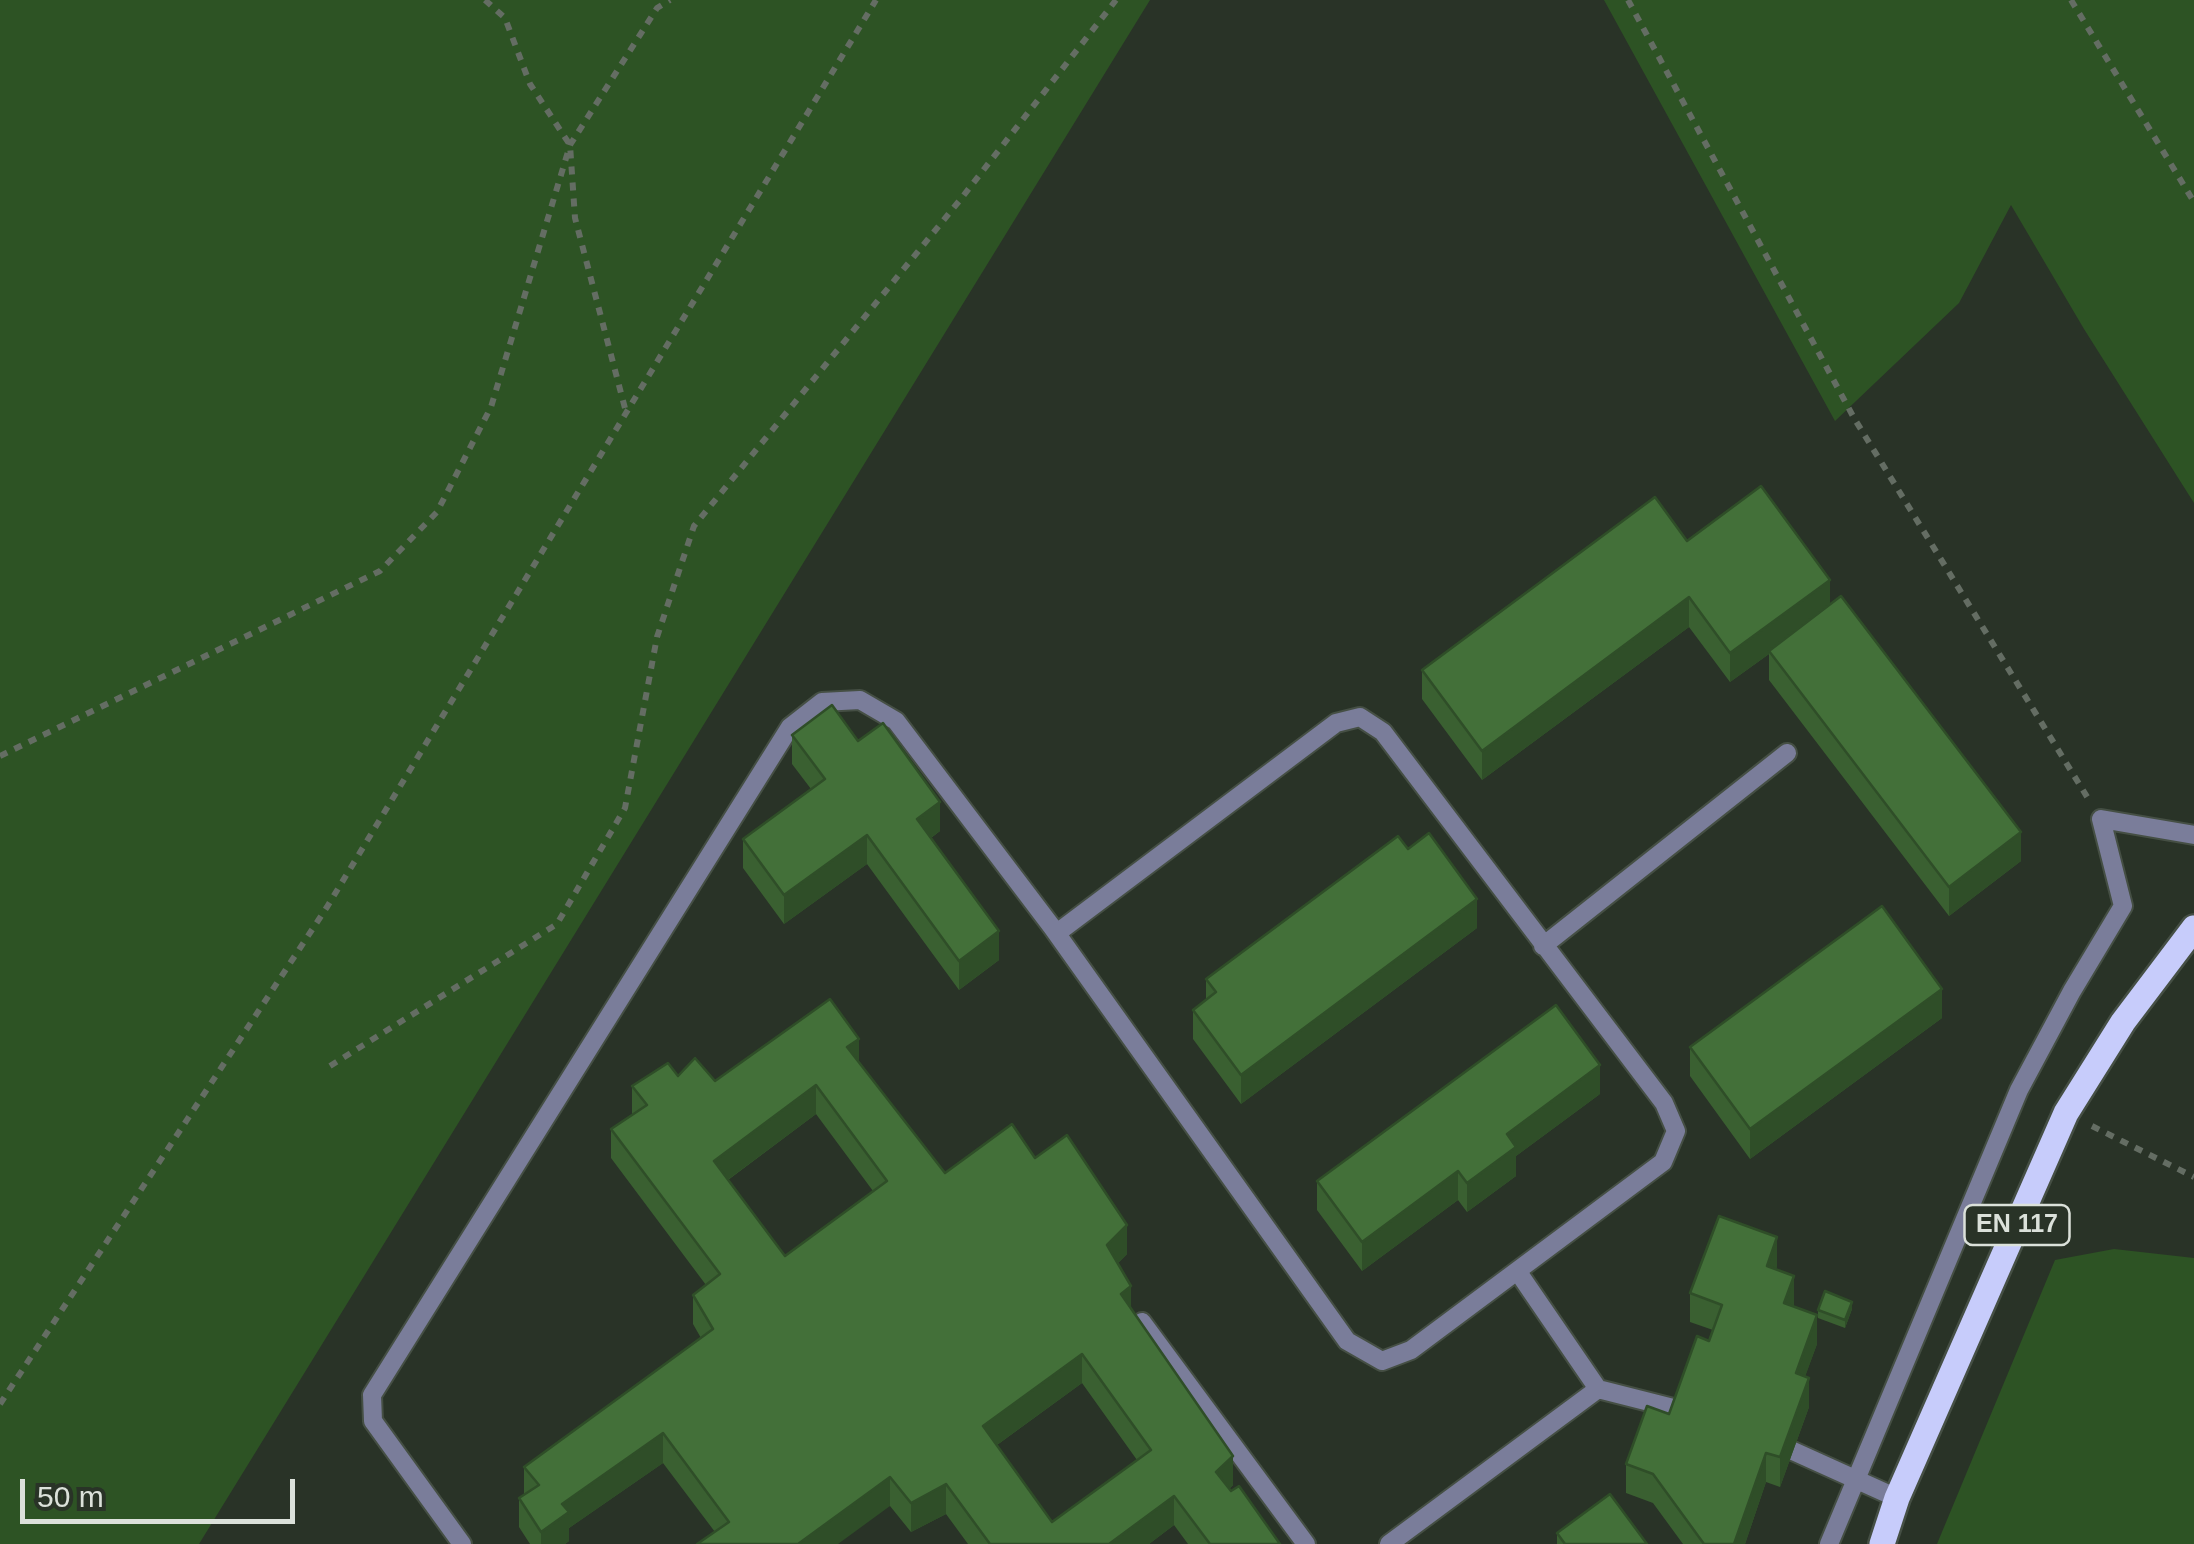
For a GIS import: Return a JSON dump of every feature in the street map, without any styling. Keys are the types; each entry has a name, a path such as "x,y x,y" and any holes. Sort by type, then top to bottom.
{"main road":[{"name":"EN 117","path":"1882,1544 1897,1498 2066,1113 2123,1022 2194,928"}],"lane":[{"path":"462,1544 374,1421 372,1395 790,727 822,702 860,700 896,721 1057,933 1347,1341 1382,1361 1411,1350 1663,1162 1676,1132 1664,1103 1384,732 1360,717 1336,723 1057,933"},
{"path":"1543,946 1787,753"},
{"path":"1829,1544 2018,1090 2123,906 2101,820 2194,835"},
{"path":"1518,1272 1598,1389 1681,1410"},
{"path":"1142,1322 1306,1544"},
{"path":"1389,1544 1598,1389"},
{"path":"1793,1450 1897,1498"}],"path":[{"path":"486,0 505,18 530,84 570,145 574,218 626,413"},
{"path":"0,756 380,570 437,512 491,407 570,145 657,8 670,0"},
{"path":"0,1404 328,907 876,0"},
{"path":"330,1066 557,924 625,808 658,637 694,526 960,200 1116,0"},
{"path":"1628,0 1854,418 2101,820"},
{"path":"2071,0 2194,202"},
{"path":"2066,1113 2194,1177"}],"green space":[{"path":"0,0 1150,0 199,1544 0,1544"},
{"path":"1604,0 2194,0 2194,503 2011,205 1959,303 1835,421"},
{"path":"2114,1249 2194,1258 2194,1544 1937,1544 2055,1260"}],"building":[{"path":"1761,486 1830,580 1730,653 1689,597 1482,751 1422,670 1655,497 1687,541"},
{"path":"1841,596 2021,832 1949,887 1769,651"},
{"path":"832,705 858,741 883,723 940,802 917,819 999,931 959,961 867,835 784,895 743,839 825,779 792,735"},
{"path":"1429,833 1477,899 1241,1075 1193,1010 1216,992 1206,979 1398,836 1408,849"},
{"path":"1882,906 1942,989 1750,1129 1690,1047"},
{"path":"830,999 859,1039 847,1047 945,1173 1012,1124 1035,1158 1067,1135 1127,1225 1107,1245 1131,1286 1121,1294 1233,1456 1216,1472 1231,1491 1239,1486 1280,1544 1210,1544 1174,1496 1109,1544 990,1544 946,1484 911,1503 890,1477 798,1544 697,1544 729,1522 663,1433 562,1504 569,1512 541,1532 519,1498 539,1485 524,1467 713,1329 693,1295 720,1274 611,1129 647,1105 632,1086 668,1063 678,1076 695,1058 715,1081","holes":["816,1085 887,1181 785,1256 714,1161","1082,1354 1151,1450 1052,1522 983,1426"]},
{"path":"1556,1005 1600,1065 1507,1134 1516,1147 1467,1183 1458,1171 1362,1242 1317,1181"},
{"path":"1719,1216 1777,1237 1767,1266 1794,1276 1784,1303 1817,1315 1796,1373 1809,1378 1780,1457 1766,1453 1734,1544 1704,1544 1653,1474 1626,1464 1647,1406 1669,1414 1697,1336 1709,1341 1722,1305 1690,1293"},
{"path":"1825,1291 1852,1302 1845,1320 1818,1310"},
{"path":"1610,1494 1647,1544 1565,1544 1557,1533"}]}
